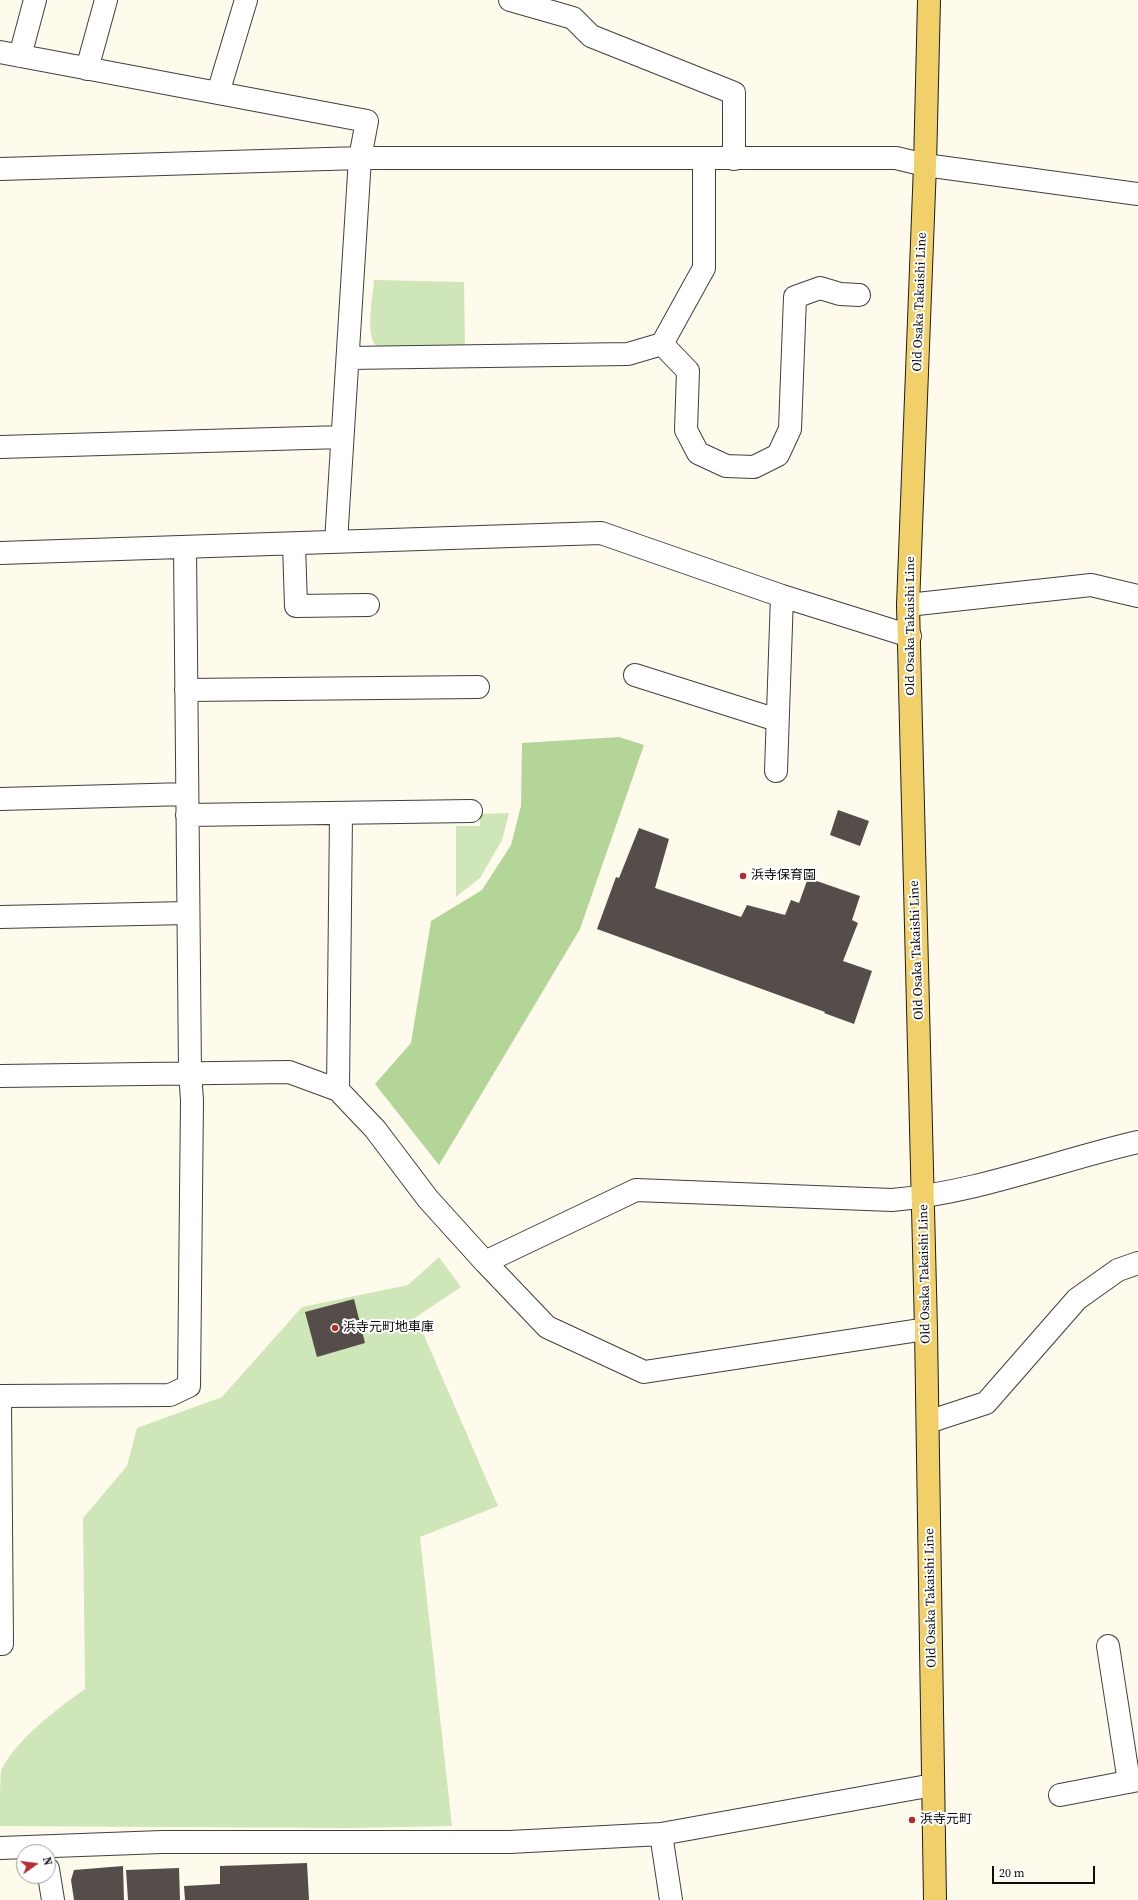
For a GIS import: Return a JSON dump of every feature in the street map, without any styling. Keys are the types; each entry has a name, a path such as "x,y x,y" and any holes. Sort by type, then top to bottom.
{"main road":[{"name":"Old Osaka Takaishi Line","path":"929,0 926,165 908,605 910,636 928,1422 935,1900"}],"street":[{"path":"35,0 10,54 367,121 360,158 336,542"},
{"path":"87,69 106,0"},
{"path":"218,93 246,0"},
{"path":"510,0 573,18 591,36 734,94 734,159"},
{"path":"0,169 360,158 896,158 926,165 1138,194"},
{"path":"348,358 628,354 662,344 704,268 704,159"},
{"path":"662,344 688,371 686,430 698,453 726,466 754,467 778,454 790,429 795,297 820,288 840,294 859,295"},
{"path":"0,447 342,437"},
{"path":"0,553 601,533 782,596 910,636"},
{"path":"294,544 296,606 368,605"},
{"path":"0,1396 170,1396 189,1386 192,1100 190,1074 184,547"},
{"path":"908,605 1091,584 1138,596"},
{"path":"776,771 782,596"},
{"path":"635,675 777,720"},
{"path":"186,690 478,687"},
{"path":"0,800 187,805 341,814 471,811"},
{"path":"338,1090 341,814"},
{"path":"0,916 188,913"},
{"path":"0,1076 289,1072 338,1090 375,1129 428,1199 546,1327 644,1372 926,1329"},
{"path":"485,1262 636,1190 892,1200 955,1192 1138,1142"},
{"path":"928,1422 986,1403 1078,1299 1118,1270 1138,1263"},
{"path":"0,1401 2,1644 0,1644"},
{"path":"1060,1795 1134,1781 1108,1646"},
{"path":"56,1849 162,1842 510,1842 661,1834 933,1785"},
{"path":"661,1834 671,1900"},
{"path":"0,1848 16,1849"},
{"path":"50,1884 53,1900"}],"green space":[{"path":"374,280 464,282 465,347 378,347 371,335 370,327"},
{"path":"619,737 644,745 580,929 439,1165 375,1084 411,1043 431,921 482,890 511,845 521,806 522,743"},
{"path":"509,813 502,840 480,878 456,897 456,826 480,826 480,814"},
{"path":"439,1257 461,1287 416,1317 498,1506 420,1537 452,1826 353,1828 0,1826 1,1771 7,1760 26,1737 50,1715 85,1689 83,1518 127,1466 137,1428 222,1397 302,1307 408,1285"}],"building":[{"path":"838,810 869,821 860,846 830,835"},
{"path":"639,828 669,839 655,888 741,917 747,905 785,915 791,900 799,903 808,878 860,896 852,920 858,923 843,961 872,971 854,1024 824,1013 825,1012 597,929 616,877 619,878"},
{"name":"浜寺元町地車庫","path":"354,1299 365,1343 317,1357 305,1312"},
{"path":"307,1863 309,1900 185,1900 184,1886 220,1884 220,1866"},
{"path":"123,1866 124,1900 74,1900 71,1880 74,1870"},
{"path":"179,1868 180,1900 128,1900 126,1870"}],"place":[{"name":"浜寺保育園","path":"743,876"},
{"name":"浜寺元町地車庫","path":"335,1328"},
{"name":"浜寺元町","path":"912,1820"}]}
